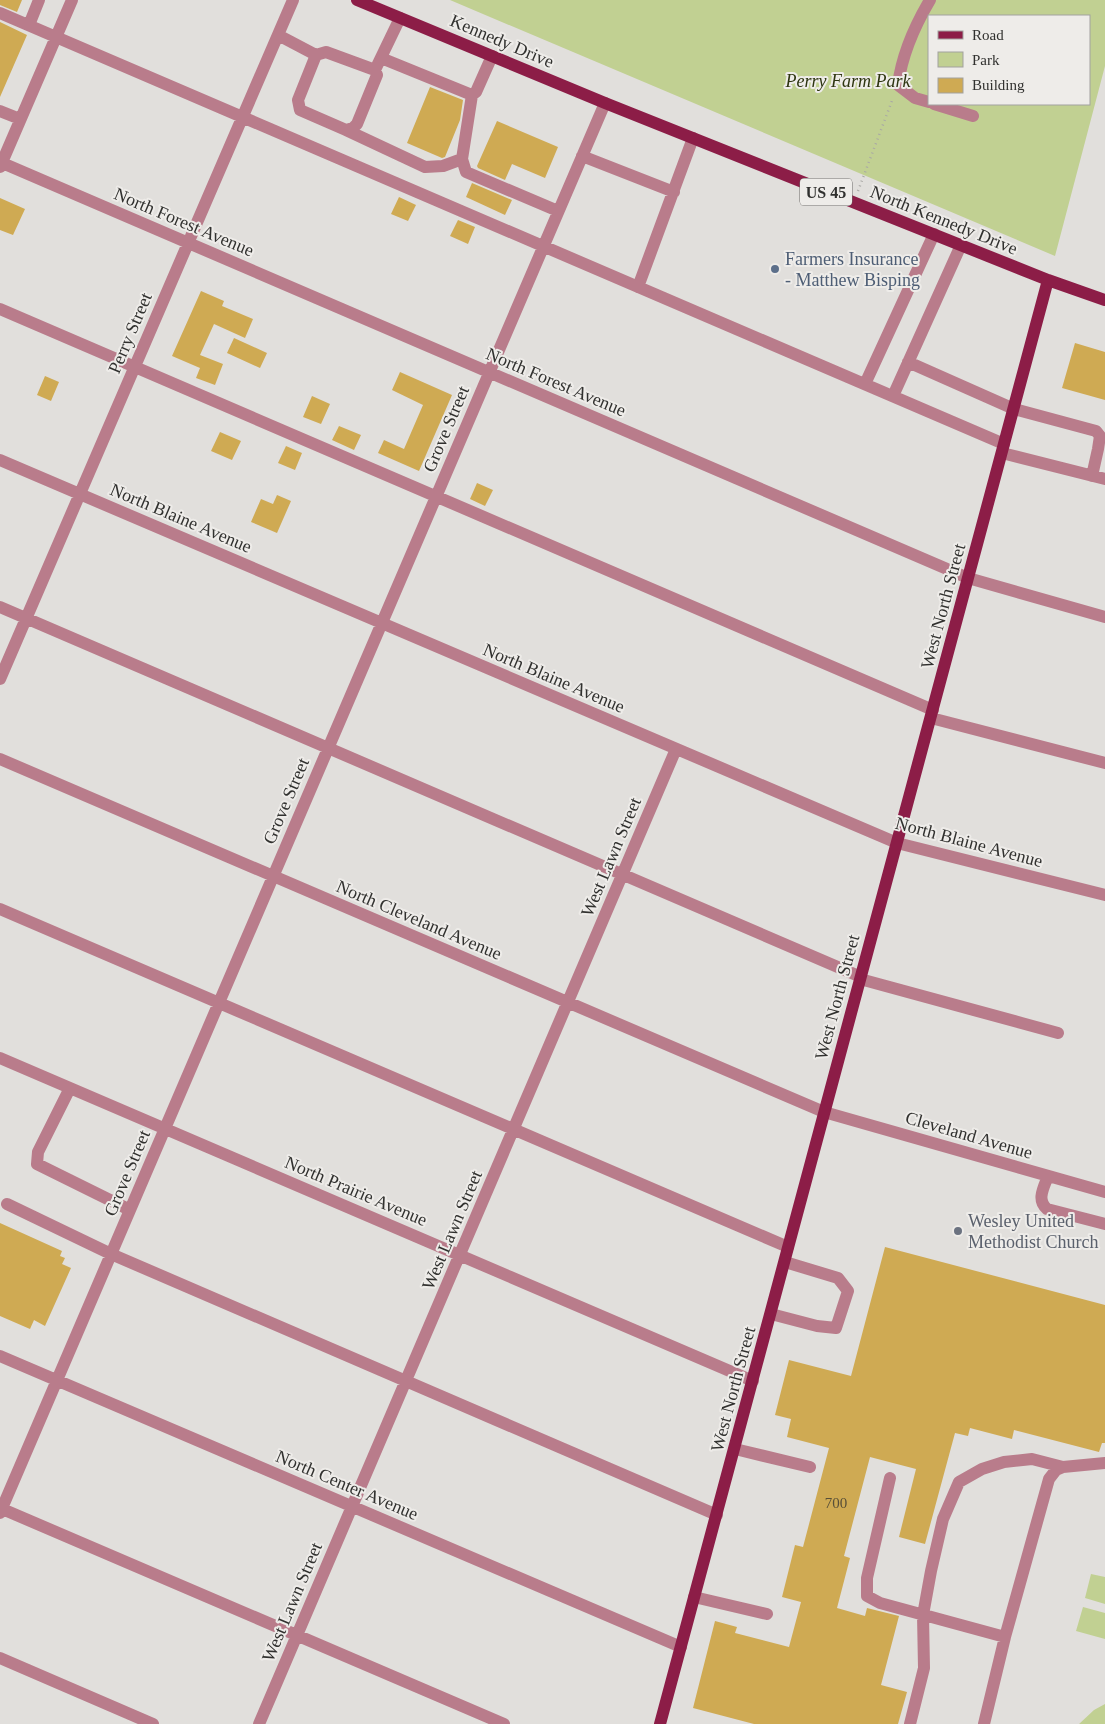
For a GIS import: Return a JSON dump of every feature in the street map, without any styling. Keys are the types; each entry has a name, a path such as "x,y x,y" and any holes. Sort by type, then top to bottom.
{"main road":[{"name":"Kennedy Drive","path":"357,0 605,103"},
{"name":"North Kennedy Drive","path":"605,103 1048,280"},
{"name":"US 45","path":"1048,280 1105,300"},
{"name":"West North Street","path":"660,1724 1048,280"}],"street":[{"path":"29,25 39,0"},
{"path":"1,164 72,0"},
{"name":"Perry Street","path":"0,679 293,0"},
{"path":"928,102 915,98 898,85 900,66 911,35 930,0"},
{"path":"0,13 893,396 1003,448 1105,479"},
{"path":"346,130 354,128 357,124 377,75 375,70 400,18"},
{"path":"278,35 316,55 326,52 375,70"},
{"path":"316,55 298,100 300,110 425,167 443,166 462,159"},
{"path":"492,56 476,92 472,95 462,159 466,172 558,211"},
{"path":"381,58 472,95"},
{"name":"Grove Street","path":"1,1510 605,103"},
{"path":"937,105 972,116"},
{"path":"1,113 20,119"},
{"path":"638,287 693,138"},
{"path":"582,156 674,192"},
{"name":"North Forest Avenue","path":"1,164 968,578 1105,617"},
{"path":"865,384 934,234"},
{"path":"893,396 961,245"},
{"path":"0,309 436,496 932,714 1105,763"},
{"path":"908,362 1014,409 1096,431 1100,436 1092,476"},
{"name":"North Blaine Avenue","path":"0,460 897,844 1105,895"},
{"path":"0,607 861,978 1058,1033"},
{"name":"West Lawn Street","path":"259,1724 676,749"},
{"name":"North Cleveland Avenue","path":"0,759 824,1112"},
{"path":"0,909 788,1247"},
{"name":"North Prairie Avenue","path":"0,1058 753,1380"},
{"path":"70,1088 38,1152 37,1164 130,1210"},
{"name":"Cleveland Avenue","path":"824,1112 1105,1192"},
{"path":"1048,1176 1041,1200 1042,1205 1047,1209 1105,1224"},
{"path":"7,1204 111,1254 717,1515"},
{"path":"771,1314 817,1326 836,1328 848,1290 838,1278 785,1262"},
{"name":"North Center Avenue","path":"0,1356 681,1647"},
{"path":"735,1449 810,1467"},
{"path":"910,1724 924,1668 923,1615 943,1519 959,1482 982,1469 1004,1462 1032,1459 1062,1467 1105,1463"},
{"path":"984,1724 1005,1638 1049,1479 1056,1470 1062,1467"},
{"path":"890,1478 867,1578 868,1596 880,1603 1005,1638"},
{"path":"1,1510 504,1724"},
{"path":"694,1597 767,1614"},
{"path":"0,1658 153,1724"}],"path":[{"path":"854,202 898,85"}],"green space":[{"name":"Perry Farm Park","path":"450,0 1105,0 1105,66 1055,256"},
{"path":"1091,1574 1105,1577 1105,1604 1085,1598"},
{"path":"1083,1607 1105,1613 1105,1639 1076,1631"},
{"path":"1105,1704 1105,1724 1079,1724 1094,1710"}],"building":[{"path":"0,0 22,0 17,12 0,5"},
{"path":"0,22 27,35 0,97"},
{"path":"430,87 463,100 460,120 445,157 442,158 407,143"},
{"path":"497,121 558,147 545,178 512,164 505,180 478,168 477,166"},
{"path":"472,183 512,200 505,215 466,197"},
{"path":"399,197 416,205 408,221 391,214"},
{"path":"0,198 25,209 13,235 0,230"},
{"path":"458,220 475,227 468,244 450,236"},
{"path":"201,291 224,301 222,306 253,319 245,338 214,324 200,355 223,364 215,385 196,378 200,368 172,356"},
{"path":"234,338 267,353 260,368 227,353"},
{"path":"1075,343 1105,352 1105,400 1062,388"},
{"path":"400,372 452,395 419,471 378,453 384,440 404,449 423,405 392,390"},
{"path":"45,376 59,382 51,401 37,395"},
{"path":"312,396 330,404 321,424 303,417"},
{"path":"339,426 361,435 354,450 332,440"},
{"path":"220,432 241,441 232,460 211,451"},
{"path":"286,446 302,453 295,470 278,463"},
{"path":"477,483 493,490 485,506 470,499"},
{"path":"277,495 291,501 277,533 251,522 261,499 273,504"},
{"path":"0,1223 62,1251 60,1256 65,1258 62,1264 71,1268 45,1326 34,1320 30,1329 0,1316"},
{"path":"885,1247 1105,1305 1105,1443 1102,1443 1099,1452 1014,1430 1012,1439 970,1428 968,1436 955,1433 925,1544 899,1537 916,1469 870,1457 844,1556 850,1558 837,1608 865,1616 867,1608 899,1616 881,1685 907,1692 898,1724 754,1724 693,1708 715,1621 737,1627 735,1633 789,1647 801,1602 782,1597 795,1545 803,1547 829,1448 787,1437 791,1419 775,1415 789,1360 851,1376"}],"place":[{"name":"Farmers Insurance - Matthew Bisping","path":"775,269"},
{"name":"Wesley United Methodist Church","path":"958,1231"}]}
